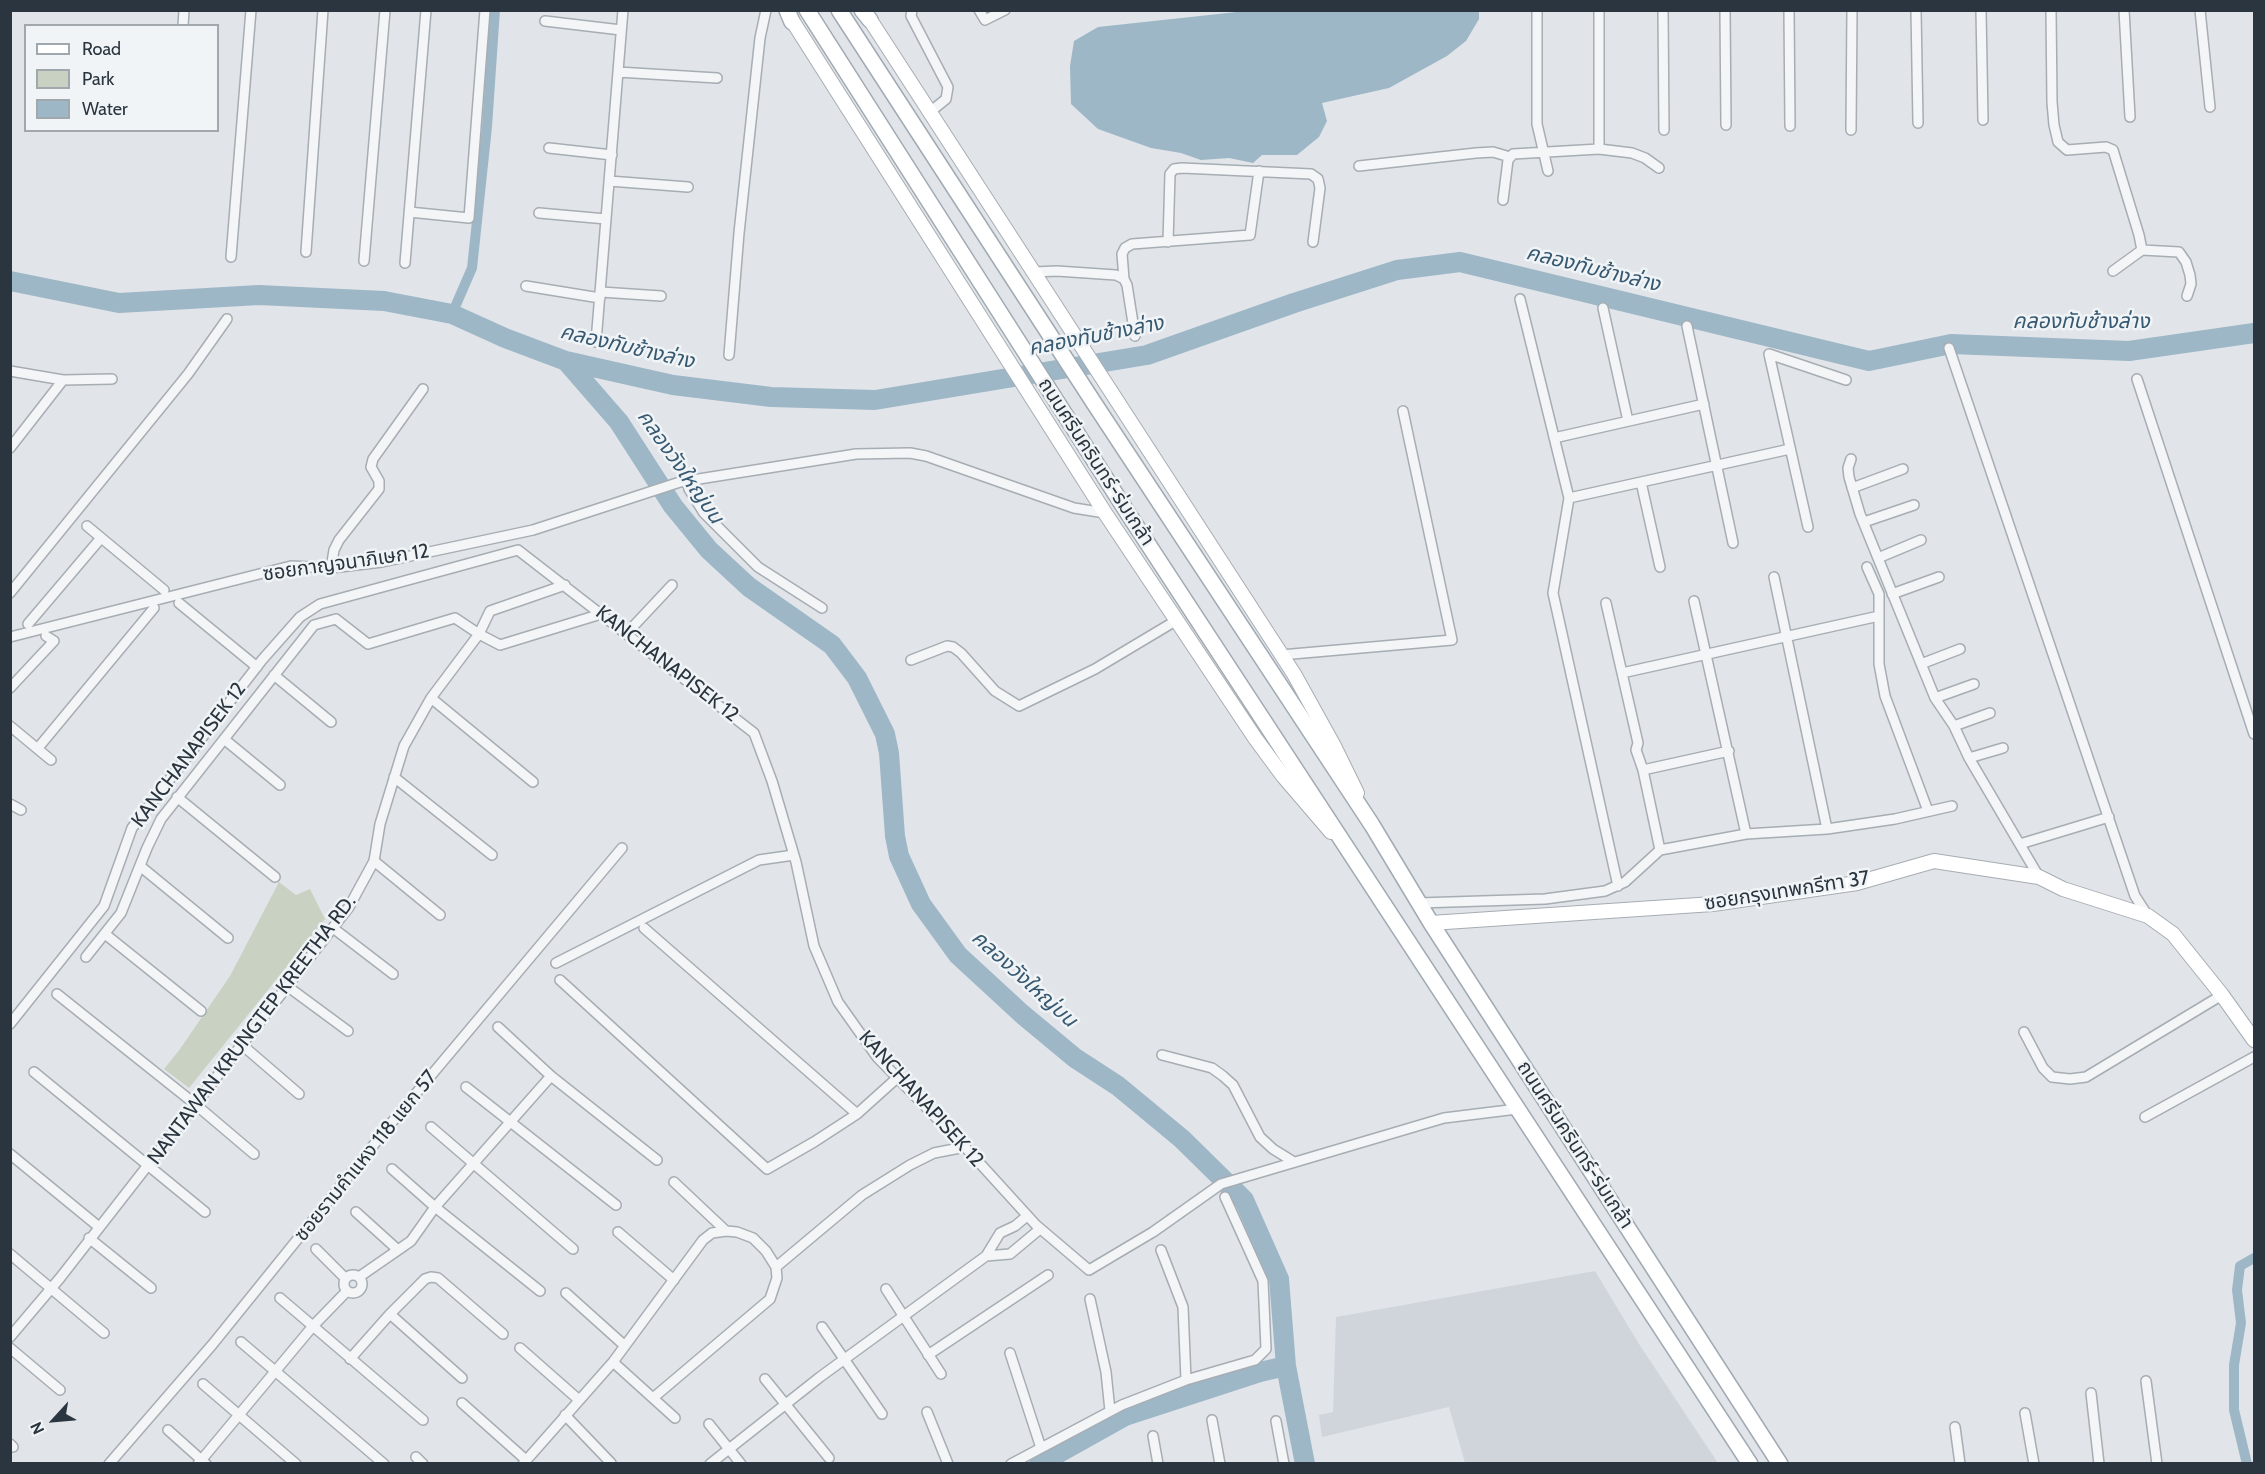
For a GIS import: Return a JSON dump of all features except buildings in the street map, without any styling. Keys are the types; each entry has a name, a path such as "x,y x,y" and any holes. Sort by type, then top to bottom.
{"main road":[{"name":"ถนนศรีนครินทร์-ร่มเกล้า","path":"807,10 1348,852 1750,1464"},
{"name":"ถนนศรีนครินทร์-ร่มเกล้า","path":"839,10 1372,825 1431,923 1780,1464"},
{"name":"ถนนศรีนครินทร์-ร่มเกล้า","path":"788,14 1039,410 1255,738 1311,811 1348,852"},
{"name":"ถนนศรีนครินทร์-ร่มเกล้า","path":"866,14 1281,655 1321,721 1372,825"},
{"name":"ซอยกรุงเทพกรีฑา 37","path":"1431,923 1713,904 1857,884 1934,861 2039,877 2063,889 2148,916 2173,934 2222,995 2254,1040"}],"street":[{"path":"231,257 251,10"},
{"path":"306,252 323,10"},
{"path":"364,261 385,10"},
{"path":"405,263 426,10"},
{"path":"409,212 469,218 485,10"},
{"path":"596,342 623,10"},
{"path":"729,354 738,233 760,38 766,10"},
{"path":"979,10 985,20 1005,10"},
{"path":"1537,10 1537,124 1548,171"},
{"path":"1599,10 1599,149"},
{"path":"1663,10 1664,130"},
{"path":"1725,10 1726,125"},
{"path":"1789,10 1790,126"},
{"path":"1851,130 1852,10"},
{"path":"1916,10 1918,123"},
{"path":"1981,10 1983,120"},
{"path":"2051,10 2052,108 2058,142 2067,150 2106,147 2113,150 2142,250"},
{"path":"2124,10 2130,117"},
{"path":"2200,10 2210,107"},
{"path":"910,12 948,87 945,99 930,112"},
{"path":"545,21 621,30"},
{"path":"618,72 717,78"},
{"path":"549,148 612,154"},
{"path":"1359,166 1476,153 1493,152 1510,156 1599,149 1632,153 1645,158 1659,168"},
{"path":"1503,200 1510,156"},
{"path":"1168,242 1170,174 1174,170 1311,174 1318,179 1320,188 1313,242"},
{"path":"1135,336 1127,285 1124,279 1122,254 1125,248 1132,244 1250,235 1258,171"},
{"path":"609,181 688,188"},
{"path":"539,213 606,219"},
{"path":"2113,271 2142,250 2179,252 2186,262 2190,275 2191,284 2187,296"},
{"path":"1034,272 1057,271 1116,275 1124,279"},
{"path":"526,286 601,295 661,296"},
{"path":"1520,299 1569,498 1553,593 1618,886"},
{"path":"1603,308 1628,421"},
{"path":"10,593 188,374 227,319"},
{"path":"1687,326 1733,543"},
{"path":"1949,348 2135,896 2148,916"},
{"path":"1808,527 1769,354 1846,380"},
{"path":"10,371 63,380 112,379"},
{"path":"2137,379 2254,734"},
{"path":"10,448 63,380"},
{"path":"331,568 333,550 339,540 379,489 380,485 371,466 373,459 423,389"},
{"path":"1554,438 1704,404"},
{"path":"1281,655 1452,640 1402,411"},
{"path":"1569,498 1790,449"},
{"name":"ซอยกาญจนาภิเษก 12","path":"10,637 291,566 331,568 382,562 533,530 684,481 856,454 910,453 926,456 1074,508 1106,513"},
{"path":"1851,459 1848,468 1852,488 1935,698 1954,726 1969,758 2039,877"},
{"path":"1852,488 1903,469"},
{"path":"684,481 704,513 758,567 822,608"},
{"path":"1641,482 1660,567"},
{"path":"1864,522 1914,505"},
{"path":"87,526 166,592"},
{"path":"28,624 101,538"},
{"path":"1878,558 1921,540"},
{"name":"KANCHANAPISEK 12","path":"10,1024 104,906 132,828 257,667 300,617 320,604 518,550 754,733 772,781 794,855 814,946 838,1002 877,1057 965,1147 1027,1216 1089,1270 1153,1232 1221,1184 1294,1162"},
{"path":"1867,567 1879,594 1879,664 1885,696 1928,811"},
{"path":"1774,577 1827,829"},
{"path":"1892,594 1939,577"},
{"name":"NANTAWAN KRUNGTEP KREETHA RD.","path":"10,1337 51,1289 349,907 374,861 380,824 404,746 430,698 479,634 490,611 565,585"},
{"path":"627,633 672,585"},
{"path":"1694,601 1746,834"},
{"path":"179,603 257,667"},
{"path":"1606,603 1638,743 1636,750 1643,770 1660,850"},
{"path":"38,748 154,608"},
{"path":"86,957 121,913 161,819 314,625 336,619 368,644 455,618 500,645 602,614"},
{"path":"1622,673 1879,616"},
{"path":"911,660 947,646 953,647 995,691 1019,706 1095,669 1177,620"},
{"path":"10,688 54,641 46,636"},
{"path":"1921,664 1960,649"},
{"path":"274,675 331,722"},
{"path":"1935,698 1974,684"},
{"path":"430,698 533,782"},
{"path":"1954,726 1990,714"},
{"path":"10,726 51,760"},
{"path":"224,739 280,786"},
{"path":"1969,758 2003,748"},
{"path":"1643,770 1729,751"},
{"path":"394,777 492,855"},
{"path":"177,797 275,877"},
{"path":"10,804 21,810"},
{"path":"1419,903 1545,899 1605,891 1618,886 1660,850 1746,834 1827,829 1895,819 1952,806"},
{"path":"2020,844 2109,817"},
{"name":"ซอยรามคำแหง 118 แยก 57","path":"109,1464 212,1345 397,1116 622,848"},
{"path":"556,963 759,860 794,855"},
{"path":"374,861 440,915"},
{"path":"140,866 228,938"},
{"path":"644,927 857,1114"},
{"path":"333,928 393,974"},
{"path":"105,934 201,1011"},
{"path":"560,980 767,1169 857,1114 897,1078"},
{"path":"287,986 348,1031"},
{"path":"57,994 254,1154"},
{"path":"2024,1032 2043,1068 2052,1077 2070,1079 2086,1077 2222,995"},
{"path":"498,1028 551,1076 657,1160"},
{"path":"241,1044 299,1094"},
{"path":"1162,1056 1212,1068 1223,1076 1233,1085 1260,1137 1273,1149 1294,1162 1444,1118 1518,1109"},
{"path":"2145,1117 2254,1057"},
{"path":"34,1072 206,1212"},
{"path":"359,1277 411,1242 435,1207 551,1076"},
{"path":"466,1087 616,1205"},
{"path":"431,1127 573,1249"},
{"path":"776,1267 862,1195 934,1153 965,1147"},
{"path":"10,1154 99,1227"},
{"path":"392,1169 435,1207 540,1291"},
{"path":"674,1182 726,1231"},
{"path":"1011,1464 1110,1412 1186,1380 1255,1360 1266,1349 1263,1281 1225,1197"},
{"path":"356,1212 398,1250"},
{"path":"710,1464 844,1359 986,1256 1000,1233 1015,1226 1027,1216"},
{"path":"986,1256 1010,1254 1040,1229"},
{"path":"462,1403 524,1462 614,1362 703,1240 712,1233 726,1231 753,1238 766,1251 776,1267 777,1278 770,1299 653,1398"},
{"path":"618,1232 674,1280"},
{"path":"89,1238 152,1288"},
{"path":"316,1249 345,1278"},
{"path":"1161,1250 1183,1307 1186,1380"},
{"path":"10,1254 104,1333"},
{"path":"354,1274 362,1282 362,1288 352,1294 344,1287 345,1278 354,1274"},
{"path":"928,1355 1048,1275"},
{"path":"350,1359 425,1279 438,1278 503,1334"},
{"path":"885,1289 941,1374"},
{"path":"168,1430 202,1462 314,1326 347,1291"},
{"path":"566,1293 626,1346"},
{"path":"280,1298 423,1420"},
{"path":"1090,1299 1106,1372 1110,1412"},
{"path":"390,1314 462,1378"},
{"path":"822,1327 882,1414"},
{"path":"242,1342 384,1464"},
{"path":"10,1348 60,1390"},
{"path":"520,1348 579,1400"},
{"path":"1010,1353 1041,1448"},
{"path":"614,1362 675,1418"},
{"path":"765,1379 829,1458"},
{"path":"2146,1381 2157,1464"},
{"path":"203,1384 296,1464"},
{"path":"2091,1393 2099,1464"},
{"path":"927,1412 948,1464"},
{"path":"2025,1413 2034,1464"},
{"path":"565,1415 611,1463"},
{"path":"1212,1420 1220,1464"},
{"path":"1276,1420 1284,1464"},
{"path":"709,1424 741,1464"},
{"path":"1955,1427 1960,1464"},
{"path":"1153,1436 1158,1464"}],"shaded area":[{"path":"1595,1271 1639,1344 1718,1463 1465,1463 1449,1407 1322,1437 1319,1415 1333,1412 1336,1317"}],"green space":[{"path":"279,882 296,895 310,889 325,919 189,1088 164,1069 230,976"}],"water":[{"path":"1255,10 1479,10 1479,19 1466,41 1447,56 1389,88 1322,103 1327,121 1319,137 1297,155 1262,155 1253,163 1229,158 1201,160 1181,153 1151,148 1098,129 1071,104 1070,66 1074,41 1098,27"}],"waterway":[{"path":"452,314 472,268 487,127 495,10"},
{"name":"คลองทับช้างล่าง","path":"10,281 119,303 259,295 384,301 452,314 505,338 566,361 673,385 771,397 875,400 1147,355 1294,303 1397,270 1460,262 1869,361 1951,344 2129,351 2254,333"},
{"name":"คลองวังใหญ่บน","path":"566,361 619,422 673,506 709,550 749,587 832,645 857,678 885,734 889,753 895,836 899,856 921,904 958,955 1022,1014 1075,1058 1118,1086 1182,1139 1244,1200 1279,1279 1286,1366 1305,1464"},
{"path":"2247,1464 2234,1410 2234,1365 2241,1323 2237,1290 2240,1266 2254,1258"},
{"path":"1039,1464 1125,1416 1260,1372 1286,1366"}]}
